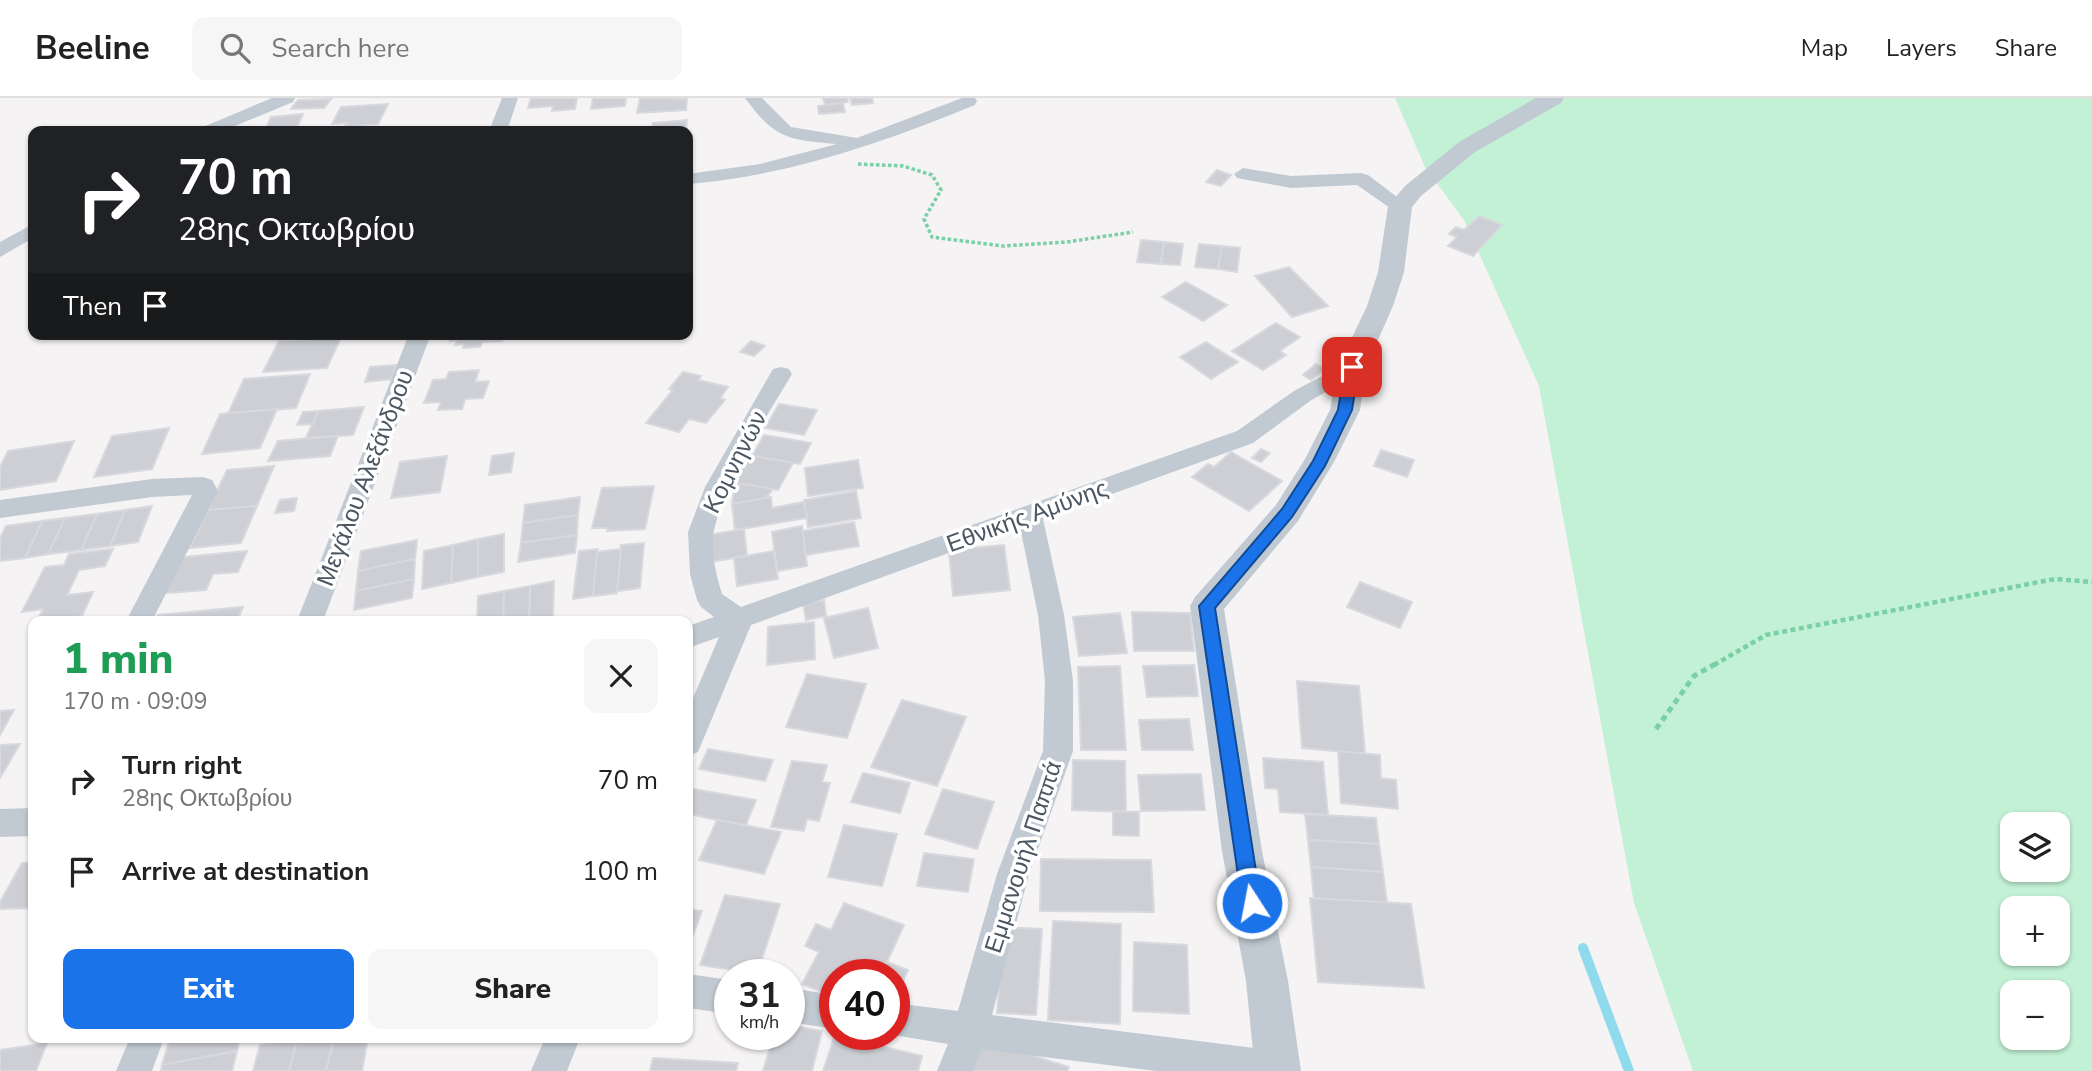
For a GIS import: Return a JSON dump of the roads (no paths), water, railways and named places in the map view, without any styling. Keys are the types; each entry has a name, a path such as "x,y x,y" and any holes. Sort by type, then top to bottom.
{"street":[{"path":"221,126 287,98"},
{"path":"500,126 510,98"},
{"path":"753,98 785,131 801,136 843,140 870,139"},
{"path":"910,1022 1278,1070 1267,981 1242,851 1207,606 1287,513 1320,462 1345,410 1352,367 1380,306 1391,272 1400,206 1413,191 1467,147 1532,104 1553,98"},
{"path":"693,178 802,161 870,139 969,101"},
{"path":"1243,174 1291,182 1362,179 1400,206"},
{"path":"0,251 28,233"},
{"name":"Μεγάλου Αλεξάνδρου","path":"312,616 418,340"},
{"name":"Εθνικής Αμύνης","path":"693,635 1245,438 1302,396 1352,367"},
{"name":"Κομνηνών","path":"740,620 710,600 703,574 701,531 733,456 781,374"},
{"path":"0,509 152,488 203,486 206,491 201,502 142,616"},
{"name":"Εμμανουήλ Παππά","path":"955,1071 971,1031 1013,874 1058,751 1059,681 1051,615 1030,515"},
{"path":"693,731 740,620"},
{"path":"0,823 28,822"},
{"path":"693,992 714,995"},
{"path":"134,1071 145,1043"},
{"path":"549,1071 561,1043"}],"waterway":[{"path":"1583,948 1629,1071"}]}
